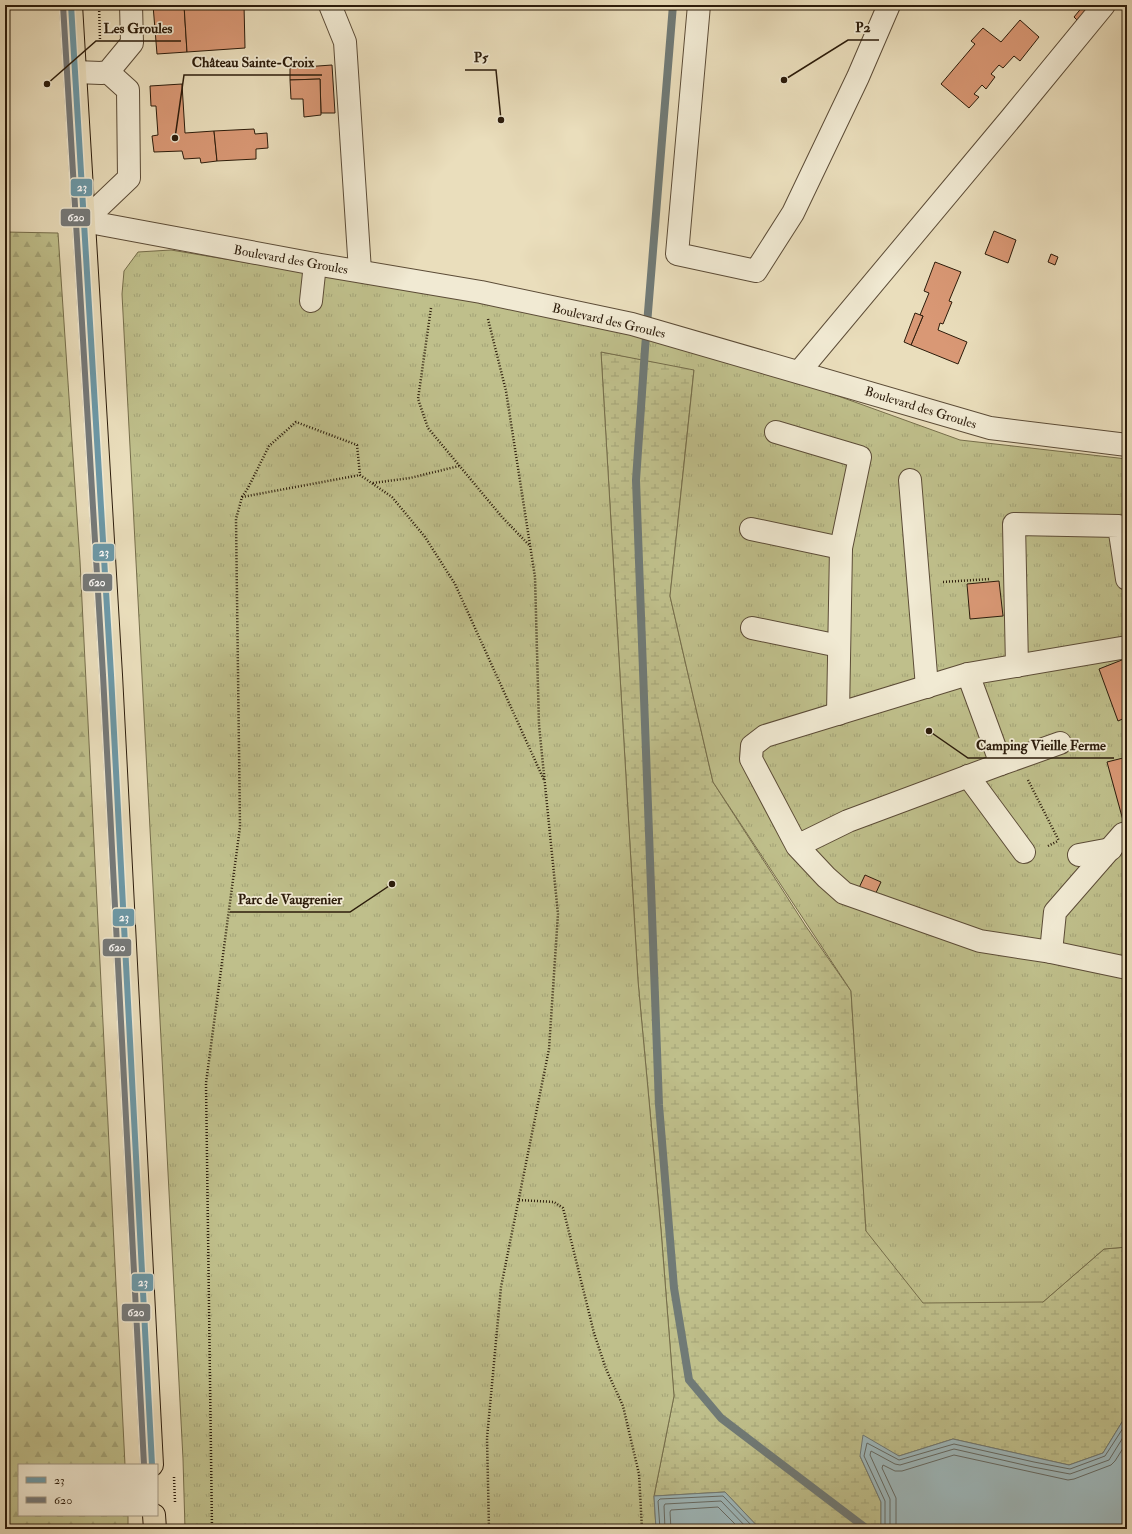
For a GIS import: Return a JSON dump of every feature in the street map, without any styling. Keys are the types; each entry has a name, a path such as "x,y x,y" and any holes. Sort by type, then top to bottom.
{"main road":[{"path":"71,5 111,675 152,1464"},
{"path":"154,1516 155,1529"}],"street":[{"path":"74,72 108,72 132,43 131,5"},
{"path":"330,5 345,42 360,271"},
{"path":"699,5 676,254 756,271 793,213 858,77 888,5"},
{"path":"799,372 1012,118 1104,5"},
{"path":"84,222 129,178 128,90 108,72"},
{"name":"Boulevard des Groules","path":"84,222 481,292 632,324 990,428 1127,445"},
{"path":"311,301 316,264"},
{"path":"776,432 860,457 842,548 838,714"},
{"path":"910,480 927,687"},
{"path":"1017,666 1014,524 1123,526 1127,579"},
{"path":"751,529 842,548"},
{"path":"752,628 839,646"},
{"path":"1127,647 968,674 765,736 752,746 751,759 797,846 826,877 844,893 980,941 1051,952 1127,968"},
{"path":"968,674 1009,761"},
{"path":"797,846 848,821 1060,743"},
{"path":"968,776 1024,852"},
{"path":"1051,952 1055,912 1123,834 1127,834"},
{"path":"1079,855 1111,849"}],"path":[{"path":"435,285 427,328 418,399 428,428 502,517 530,546"},
{"path":"481,292 506,391 535,577 539,725 558,914 549,1049 501,1287 487,1438 489,1529"},
{"path":"212,1529 206,1083 240,827 236,519 242,497 269,446 296,422 357,445 360,475"},
{"path":"373,483 410,478 459,466"},
{"path":"242,497 360,475 392,497 420,532 455,584 545,783"},
{"path":"954,581 968,580"},
{"path":"1009,761 1058,841 1066,859 1079,855"},
{"path":"519,1200 554,1202 564,1208 594,1333 606,1368 623,1406 639,1474 642,1529"}],"green space":[{"path":"5,232 58,233 80,561 125,1464 18,1464 18,1516 128,1516 128,1529 5,1529"},
{"path":"171,250 644,329 741,361 960,440 1127,459 1127,1247 1104,1249 1043,1302 923,1303 866,1231 851,991 713,782 670,596 694,370 601,352 638,981 661,1230 674,1396 654,1496 656,1529 185,1529 183,1459 122,294 124,271 138,252"},
{"path":"601,352 694,369 670,596 713,782 805,925 851,991 866,1231 1043,1302 1104,1249 1127,1247 1127,1414 1103,1453 1069,1465 953,1439 899,1456 860,1456 881,1502 881,1527 879,1529 760,1529 725,1492 654,1496 674,1396 661,1230 638,981"}],"water":[{"path":"1127,1414 1127,1529 879,1529 881,1527 881,1502 860,1456 863,1435 899,1456 953,1439 1069,1465 1103,1453"},
{"path":"725,1492 760,1529 656,1529 654,1496"}],"building":[{"path":"153,5 184,5 187,52 157,54"},
{"path":"184,5 244,5 245,48 187,52"},
{"path":"1084,5 1089,6 1077,20 1074,17"},
{"path":"1020,20 1039,37 1020,61 1014,56 1003,68 999,65 991,74 995,77 986,89 982,85 974,94 979,97 969,108 941,84 975,44 971,41 983,28 1001,42"},
{"path":"332,65 335,113 321,113 320,79 290,80 290,68"},
{"path":"320,79 321,115 304,117 303,99 291,99 290,80"},
{"path":"182,84 185,133 214,131 217,161 201,163 200,158 184,159 182,151 154,152 152,136 158,135 156,106 151,106 150,86"},
{"path":"254,129 255,134 267,133 268,148 256,149 256,159 217,161 214,131"},
{"path":"994,231 1016,240 1008,263 985,254"},
{"path":"1051,254 1058,257 1055,265 1048,262"},
{"path":"935,262 961,272 949,301 952,302 943,324 940,323 938,330 967,342 958,364 911,345 923,316 920,315 929,293 924,291"},
{"path":"915,313 923,316 911,345 904,342"},
{"path":"999,581 1003,616 970,619 967,584"},
{"path":"1127,658 1127,717 1118,721 1099,669"},
{"path":"1127,757 1127,823 1124,824 1107,762"},
{"path":"865,875 881,882 874,897 858,890"}],"waterway":[{"path":"673,5 645,349 636,480 659,1105 674,1288 689,1380 721,1418 867,1529"}],"transit line":[{"name":"620","path":"63,5 103,675 144,1464"},
{"name":"23","path":"71,5 111,675 152,1464"}],"place":[{"name":"P2","path":"784,80"},
{"name":"Les Groules","path":"47,84"},
{"name":"P5","path":"501,120"},
{"name":"Château Sainte-Croix","path":"175,138"},
{"name":"Camping Vieille Ferme","path":"929,731"},
{"name":"Parc de Vaugrenier","path":"392,884"}]}
